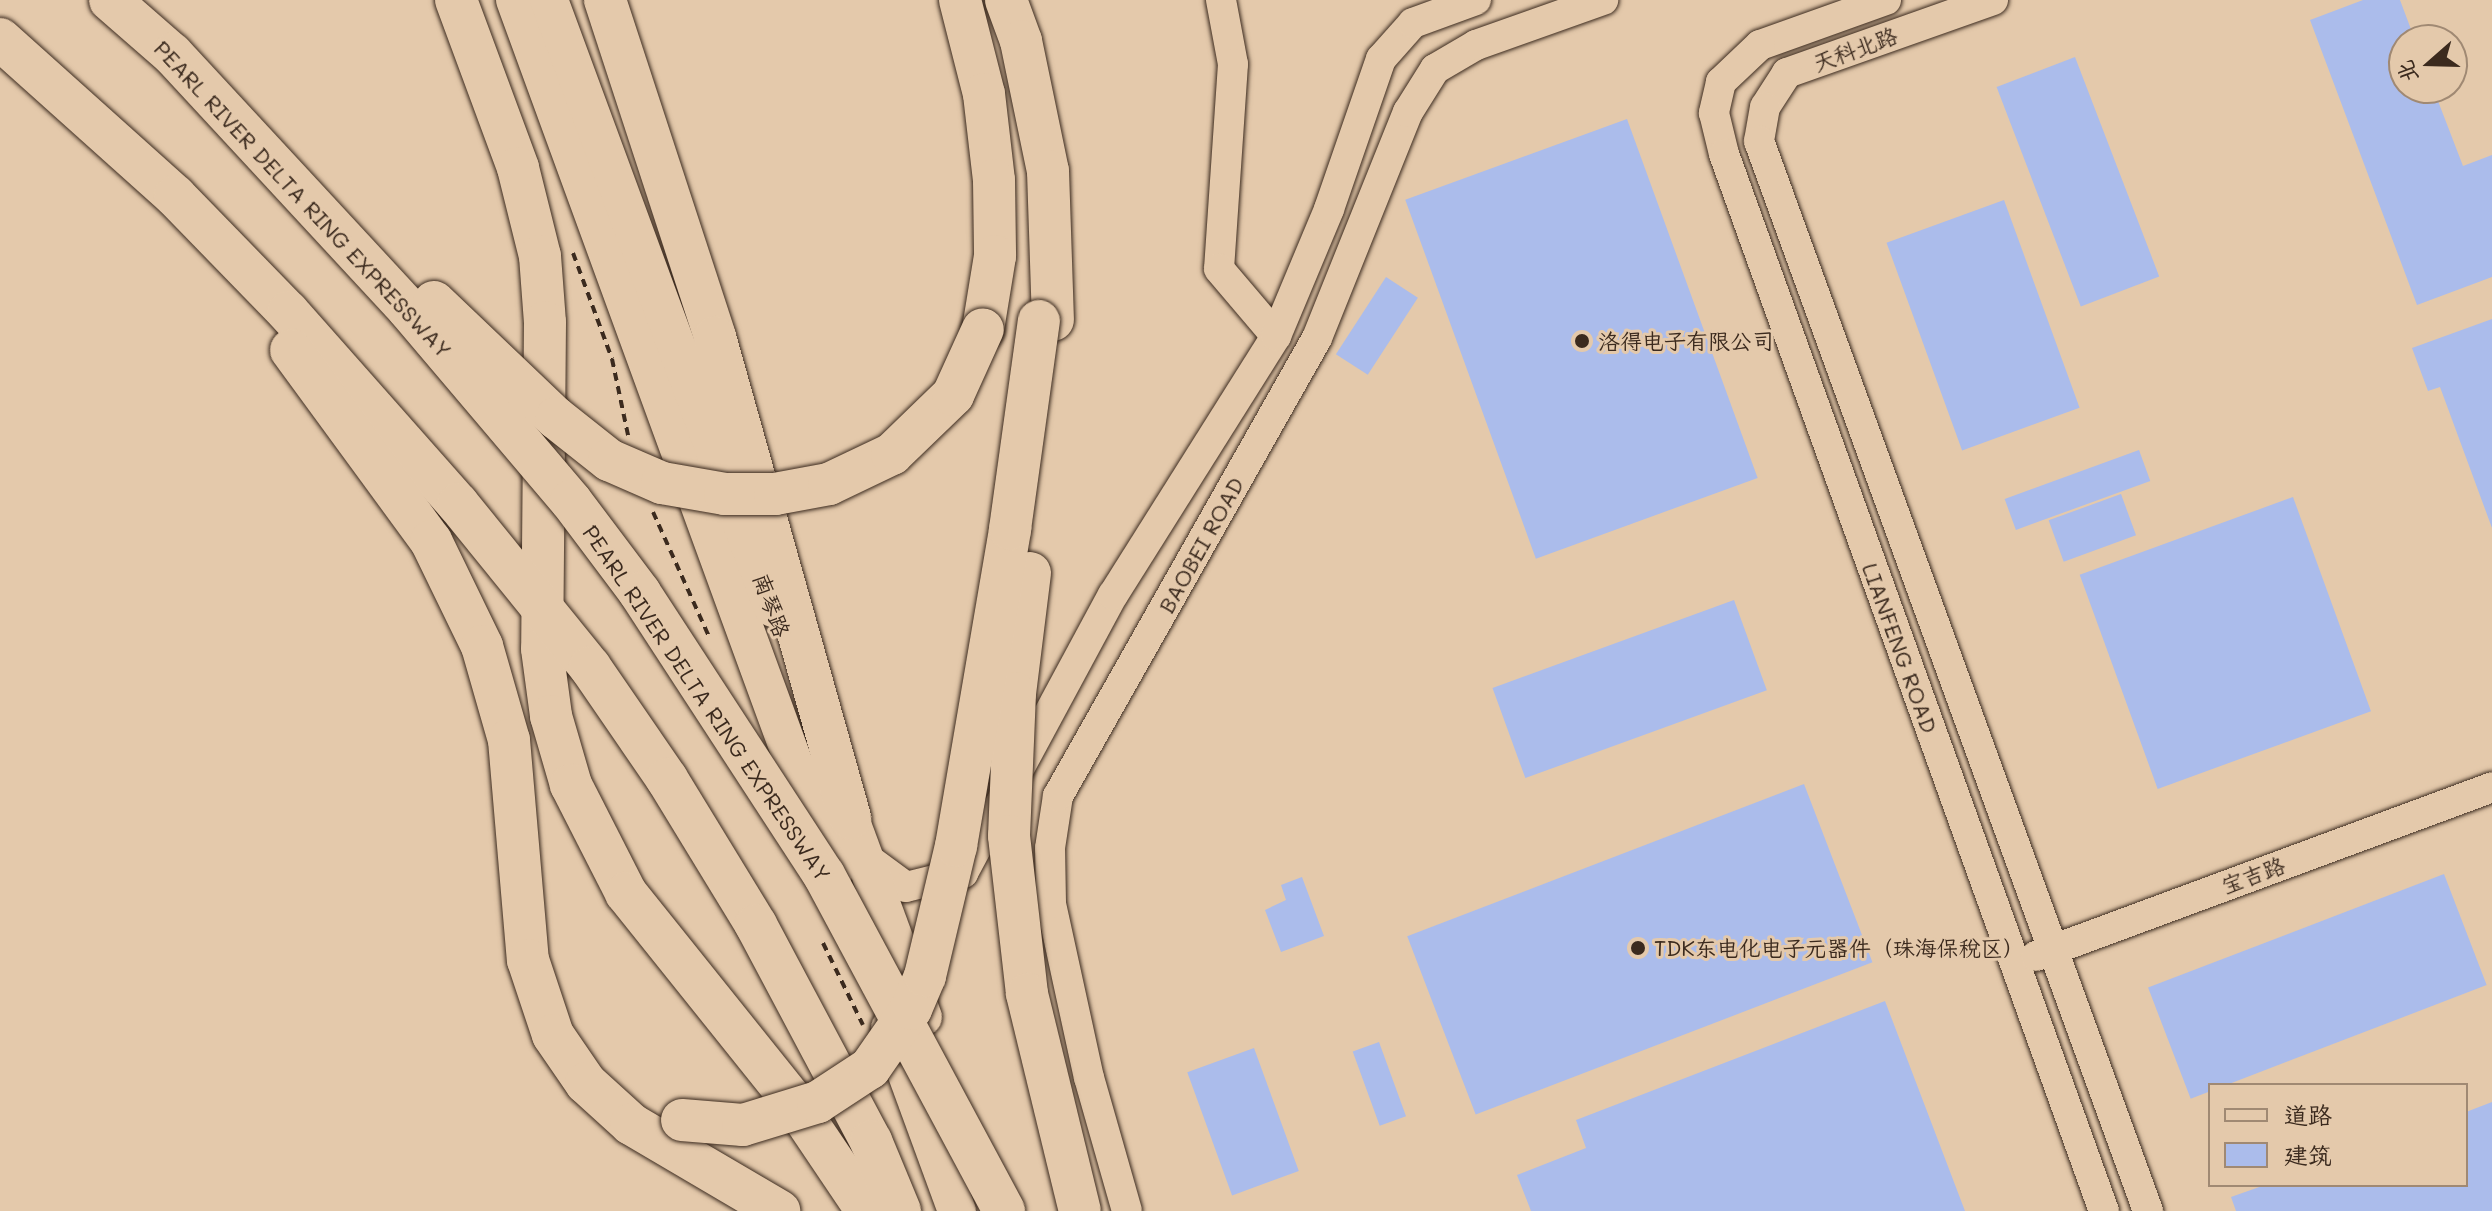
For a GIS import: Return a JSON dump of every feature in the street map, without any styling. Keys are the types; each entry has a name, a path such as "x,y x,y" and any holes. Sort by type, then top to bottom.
{"highway":[{"name":"PEARL RIVER DELTA RING EXPRESSWAY","path":"110,0 172,54 418,320 571,501 640,593 824,875 1004,1211"},
{"path":"456,0 518,168 540,256 545,322 542,649 551,716 571,785 626,893 792,1100 867,1211"},
{"path":"605,0 715,337 857,837"},
{"path":"172,54 556,418 609,460 662,483 725,494 775,494 849,476 892,454 939,411 965,377 983,329 995,256 994,180 984,94 960,0"},
{"path":"1006,0 1036,105 1048,171 1051,242 1040,492 1015,693 1009,836 1027,994 1080,1211"},
{"path":"0,39 175,196 384,417 590,667 667,779 756,925 871,1141 900,1211"},
{"path":"175,196 406,505 464,601 504,717 514,778 523,935 535,988 553,1035 586,1083 631,1124 779,1211"},
{"path":"553,1035 598,1075 644,1105 682,1120 729,1126 773,1119 847,1087 900,1032 925,976 956,846 1046,320"}],"main road":[{"name":"南琴路","path":"515,0 954,1209"},
{"name":"南琴路","path":"549,0 995,1211"}],"street":[{"path":"1221,0 1233,64 1219,269 1276,336"},
{"path":"909,979 1113,595 1276,336 1329,209 1381,59 1413,23 1476,0"},
{"name":"BAOBEI ROAD","path":"1127,1211 1089,1078 1051,903 1050,848 1058,796 1317,338 1408,112 1435,69 1476,45 1603,0"},
{"name":"LIANFENG ROAD","path":"1886,0 1760,45 1721,82 1714,113 1724,154 2104,1211"},
{"name":"天科北路","path":"1759,141 1765,107 1787,73 1993,0"},
{"name":"LIANFENG ROAD","path":"1759,141 2148,1211"},
{"name":"宝吉路","path":"2013,964 2492,787"},
{"path":"857,837 906,887 963,873"}],"path":[{"path":"568,239 612,359 632,448"},
{"path":"650,502 713,648"},
{"path":"821,940 869,1035"}],"building":[{"path":"2363,0 2400,0 2409,24 2388,24 2388,104 2439,104 2463,166 2492,155 2492,277 2417,305 2310,20"},
{"path":"2075,57 2159,276 2081,306 1997,87"},
{"name":"洛得电子有限公司","path":"1627,119 1758,478 1536,559 1405,200"},
{"path":"2004,200 2080,408 1962,450 1887,243"},
{"path":"1386,277 1418,298 1368,375 1336,354"},
{"path":"2492,319 2492,528 2440,387 2428,391 2412,348"},
{"path":"2139,450 2150,481 2016,530 2005,499"},
{"path":"2121,494 2136,535 2064,562 2049,520"},
{"path":"2293,497 2371,711 2158,789 2080,575"},
{"path":"1734,600 1767,690 1525,778 1492,688"},
{"name":"TDK东电化电子元器件（珠海保税区）","path":"1804,784 1872,962 1476,1115 1407,936"},
{"path":"2444,874 2487,985 2232,1083 2208,1083 2208,1092 2191,1099 2148,988"},
{"path":"1302,877 1324,936 1281,952 1265,910 1286,900 1281,885"},
{"name":"TDK东电化电子元器件（珠海保税区）","path":"1885,1001 1965,1211 1531,1211 1517,1175 1586,1148 1576,1120"},
{"path":"1379,1042 1406,1116 1380,1126 1353,1052"},
{"path":"1254,1048 1299,1171 1232,1195 1187,1072"},
{"path":"2492,1102 2492,1211 2236,1211 2231,1197 2259,1187 2468,1187 2468,1111"}],"place":[{"name":"洛得电子有限公司","path":"1582,341"},
{"name":"TDK东电化电子元器件（珠海保税区）","path":"1638,948"}]}
